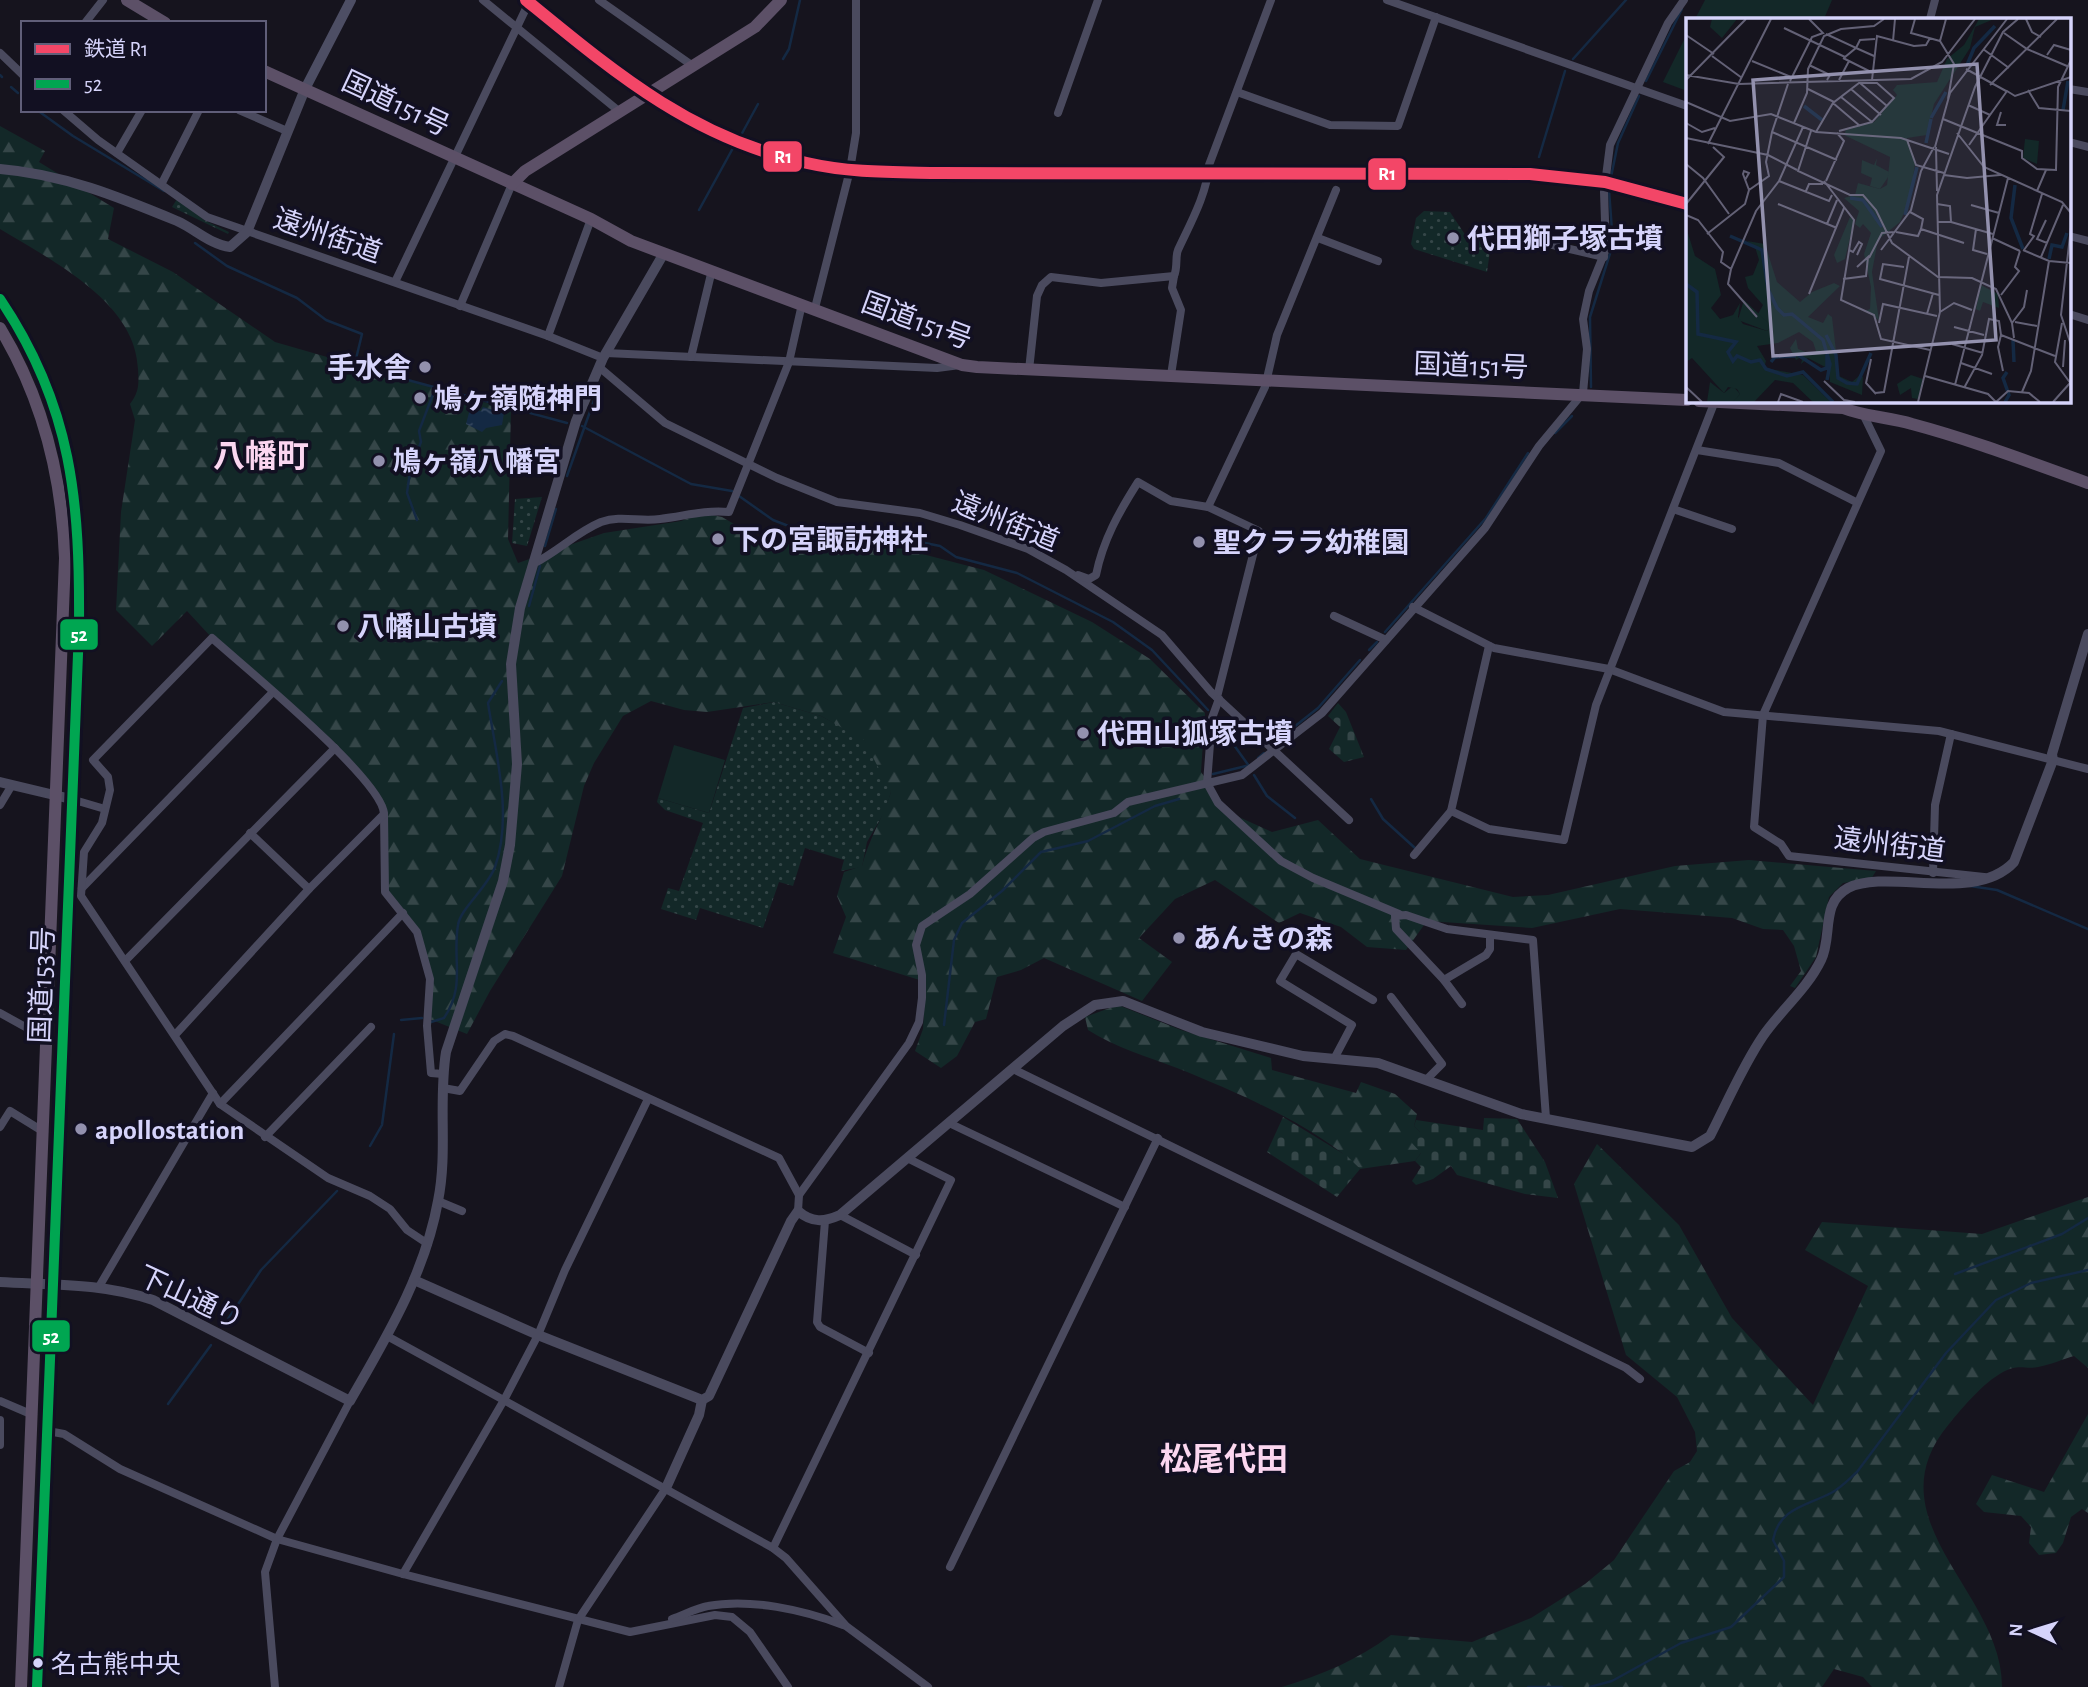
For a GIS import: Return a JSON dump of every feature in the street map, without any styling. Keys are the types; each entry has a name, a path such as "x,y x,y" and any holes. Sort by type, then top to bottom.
{"highway":[{"path":"127,0 162,21"},
{"path":"512,184 525,171 755,27 782,0"},
{"name":"国道151号","path":"266,72 591,219 631,241 962,365 1686,400"},
{"name":"国道153号","path":"0,299 47,389 62,434 76,499 79,629 37,1687"},
{"name":"国道153号","path":"0,328 22,367 42,416 61,497 64,602 54,796 39,1284 22,1687"},
{"path":"1757,402 1840,404 1864,416 1910,423 2001,451 2088,483"}],"main road":[{"path":"305,89 351,0"}],"street":[{"path":"87,21 103,0"},
{"path":"483,0 620,112"},
{"path":"395,282 530,0"},
{"path":"599,0 693,66"},
{"path":"533,564 561,550 576,534 605,521 628,518 657,520 702,510 729,512 809,306 850,170 854,142 856,0"},
{"path":"1058,113 1098,0"},
{"path":"1171,376 1181,310 1172,288 1179,264 1177,252 1191,227 1199,198 1208,181 1209,165 1271,0"},
{"path":"1387,0 1686,106"},
{"path":"799,1195 909,1044 919,1022 922,975 916,945 922,926 970,894 1032,838 1044,832 1114,813 1128,802 1253,769 1273,750 1322,713 1413,607 1486,528 1539,446 1583,394 1587,349 1585,306 1604,257 1607,233 1604,192 1610,145 1668,23 1684,0"},
{"path":"1930,18 1935,0"},
{"path":"1237,92 1331,125 1398,126 1436,17"},
{"path":"0,53 21,73"},
{"path":"0,169 67,179 184,224 223,246 237,244 247,232 305,89"},
{"path":"2070,89 2088,92"},
{"name":"遠州街道","path":"66,112 117,153 207,217 548,336 603,359 665,423 748,461 777,478 837,502 920,513 960,525 1028,550 1066,570 1119,603 1162,635 1218,698 1349,820"},
{"path":"117,153 141,112"},
{"path":"162,183 198,112"},
{"path":"245,112 286,131"},
{"path":"2070,142 2088,147"},
{"path":"460,306 512,184"},
{"path":"1208,507 1266,380 1277,335 1336,191"},
{"path":"548,336 591,219"},
{"path":"2070,236 2088,241"},
{"path":"1318,238 1378,261"},
{"path":"1531,240 1604,257"},
{"path":"275,1687 264,1585 265,1572 277,1539 387,1336 414,1280 428,1244 439,1201 443,1161 443,1073 446,1052 503,881 510,845 517,764 511,664 520,608 565,452 603,359 664,253"},
{"path":"691,357 712,270"},
{"path":"1028,370 1037,296 1042,285 1051,277 1101,283 1174,276"},
{"path":"2070,314 2088,320"},
{"name":"遠州街道","path":"603,359 691,357 937,369 962,365"},
{"path":"1451,811 1489,829 1564,840 1596,705 1715,402"},
{"path":"1763,715 1881,451 1864,416"},
{"path":"1697,450 1779,463 1856,502"},
{"path":"1119,603 1118,599 1100,588 1096,575 1117,515 1138,482 1171,501 1208,507 1259,531 1212,718 1207,783 1218,803 1282,861 1313,878 1433,927 1533,940 1545,1118"},
{"path":"1673,509 1732,529"},
{"path":"1066,570 1089,579 1096,575"},
{"path":"1413,607 1489,646 1609,669 1724,712 1951,734 2088,769"},
{"path":"1334,616 1386,640"},
{"path":"798,1211 811,1220 825,1221 840,1215 1079,1014 1110,1002 1133,1003 1202,1032 1303,1056 1378,1063 1495,1107 1692,1147 1701,1143 1710,1136 1762,1038 1794,995 1802,990 1822,959 1833,901 1848,888 1865,883 1935,884 1986,877 2003,871 2014,862 2053,760 2052,754 2088,634"},
{"path":"428,1244 407,1230 390,1209 370,1196 328,1178 220,1104 82,896 84,852 102,822 110,790 108,777 93,760 212,638 335,748 382,800 385,892 417,932 430,979 428,1065 430,1073 443,1073"},
{"path":"1414,855 1451,811 1489,646"},
{"path":"82,888 272,693"},
{"name":"遠州街道","path":"1763,715 1754,827 1780,844 1789,856 1986,877"},
{"path":"1933,873 1935,805 1951,734"},
{"path":"125,961 335,748"},
{"path":"0,782 106,809"},
{"path":"0,805 12,785"},
{"path":"174,1035 384,814"},
{"path":"250,833 309,890"},
{"path":"220,1104 403,913"},
{"path":"1399,914 1393,920 1396,929 1444,980 1462,1004"},
{"path":"1444,980 1486,955 1490,948 1490,935"},
{"path":"1334,1059 1352,1025 1280,981 1296,954 1373,1000"},
{"path":"1391,997 1442,1064 1426,1080"},
{"path":"0,1013 47,1039"},
{"path":"265,1137 371,1027"},
{"path":"443,1088 460,1091 494,1041 505,1034 779,1158 799,1195 798,1211 709,1396 702,1400 699,1415 666,1488 578,1619 559,1687"},
{"path":"1013,1069 1626,1368 1640,1380"},
{"path":"100,1285 213,1093"},
{"path":"403,1574 504,1400 538,1335 565,1270 648,1099"},
{"path":"0,1127 10,1111 44,1132"},
{"path":"949,1123 1125,1207"},
{"path":"950,1567 1158,1138"},
{"path":"773,1548 951,1180 907,1158"},
{"path":"439,1201 462,1212"},
{"path":"840,1215 916,1255"},
{"path":"825,1221 817,1322 820,1327 869,1353"},
{"path":"414,1280 538,1335 702,1400"},
{"name":"下山通り","path":"0,1282 100,1285 153,1300 350,1401"},
{"path":"387,1336 773,1548 786,1558 846,1626 928,1687"},
{"path":"0,1401 33,1415"},
{"path":"0,1419 0,1445"},
{"path":"48,1431 64,1434 120,1469 277,1539 403,1574 630,1632 715,1615 732,1618 750,1632 788,1687"},
{"path":"657,1626 702,1607 743,1604 827,1619 846,1626"}],"green space":[{"path":"1705,0 1832,0 1824,18 1696,18"},
{"path":"1686,36 1686,91 1663,82"},
{"path":"0,126 45,151 39,162 114,208 108,239 173,272 275,342 511,410 508,539 518,563 604,533 681,521 703,513 722,517 769,544 803,544 803,534 849,535 984,570 1092,622 1150,659 1205,713 1201,772 1230,813 1272,832 1318,820 1360,859 1513,897 1548,895 1675,866 1749,860 1876,871 1871,879 1843,883 1829,897 1816,957 1795,988 1790,986 1801,971 1794,946 1783,930 1763,929 1732,918 1620,909 1532,928 1427,921 1406,950 1367,947 1341,927 1300,913 1279,923 1215,880 1175,899 1139,938 1172,962 1142,1001 1044,958 1021,970 997,977 986,1019 975,1022 957,1056 941,1068 915,1051 923,1029 926,982 833,953 846,917 837,896 844,872 862,866 891,792 864,740 821,716 774,702 707,712 684,710 651,701 623,716 594,763 584,786 562,876 490,991 467,1034 427,1018 431,986 417,932 385,892 384,806 335,748 212,638 187,611 152,646 116,610 121,512 135,420 130,404 138,384 134,345 123,323 107,303 66,269 0,229"},
{"path":"177,199 204,220 229,232 228,234 172,207"},
{"path":"1424,211 1450,212 1466,236 1473,234 1479,240 1491,244 1487,272 1414,249 1411,244 1416,218"},
{"path":"542,497 527,546 512,543 515,499"},
{"path":"774,702 821,716 864,739 889,784 891,792 885,811 867,842 862,867 841,871 844,860 805,848 793,886 779,882 763,928 700,908 696,920 661,909 668,888 679,891 703,823 665,810 657,802 658,798 709,813 743,708"},
{"path":"1338,703 1346,712 1364,757 1344,762 1329,749 1340,727 1328,716"},
{"path":"674,745 725,760 709,813 658,798"},
{"path":"1118,1005 1181,1030 1271,1058 1272,1070 1356,1093 1361,1082 1395,1094 1417,1114 1414,1126 1420,1132 1421,1153 1415,1161 1360,1169 1321,1138 1274,1111 1199,1077 1120,1047 1088,1030 1085,1017"},
{"path":"1283,1117 1347,1156 1360,1169 1337,1197 1267,1152"},
{"path":"1484,1118 1517,1119 1545,1162 1558,1198 1525,1194 1457,1175 1451,1166 1433,1179 1416,1185 1412,1181 1421,1167 1415,1161 1421,1153 1411,1142 1420,1132 1414,1126 1416,1120 1483,1130"},
{"path":"1597,1144 1679,1225 1732,1318 1813,1405 1868,1286 1805,1250 1822,1222 1982,1234 2088,1197 2088,1368 2074,1356 2043,1366 2018,1367 2003,1372 1981,1389 1961,1410 1949,1424 1928,1459 1924,1492 1931,1524 1946,1556 1983,1619 1997,1652 2002,1687 1872,1687 1863,1677 1834,1669 1822,1687 1282,1687 1339,1666 1391,1635 1472,1642 1531,1618 1585,1584 1614,1560 1674,1471 1690,1462 1697,1451 1695,1432 1677,1397 1626,1355 1574,1184"},
{"path":"2088,1414 2088,1513 2082,1509 2071,1517 2063,1543 2056,1553 2039,1555 2029,1543 2031,1527 2021,1516 1984,1512 1976,1504 1992,1475 2044,1492"}],"water":[{"path":"483,407 504,413 502,425 486,428 482,432 466,424 470,409 481,411"}],"waterway":[{"path":"783,59 789,49 800,0"},
{"path":"1573,59 1626,0"},
{"path":"1646,81 1682,9"},
{"path":"1539,157 1565,71"},
{"path":"11,87 18,93"},
{"path":"1611,177 1618,143 1639,96"},
{"path":"740,137 758,104"},
{"path":"40,112 73,136 164,191"},
{"path":"699,210 733,148"},
{"path":"1591,387 1590,317 1613,244 1609,190"},
{"path":"195,243 227,266 297,298 326,320 362,334 355,363 380,372"},
{"path":"393,376 567,423"},
{"path":"416,454 421,442 419,431 435,389"},
{"path":"567,476 597,392"},
{"path":"1555,433 1572,416"},
{"path":"582,426 691,484 732,491"},
{"path":"1385,632 1486,518 1528,453"},
{"path":"411,465 407,493 417,520"},
{"path":"739,496 773,520 786,525 845,527 940,546 956,557 1017,573 1113,622 1152,650 1208,710"},
{"path":"545,546 556,509"},
{"path":"529,606 540,566"},
{"path":"1369,650 1377,642"},
{"path":"1275,742 1318,708 1360,660"},
{"path":"431,1022 444,1018 451,1006 457,983 458,925 468,905 491,875 500,847 503,806 488,703 502,681"},
{"path":"1218,723 1249,766"},
{"path":"1258,758 1264,753"},
{"path":"1213,774 1246,766"},
{"path":"1254,775 1267,796 1295,818"},
{"path":"944,1025 954,940 962,923 1002,891 1041,852 1088,841 1155,806 1179,799"},
{"path":"1371,799 1383,819 1415,848"},
{"path":"1970,886 1997,890 2088,929"},
{"path":"401,1020 422,1018"},
{"path":"370,1146 382,1125 394,1034"},
{"path":"226,1322 261,1270 337,1191"},
{"path":"1955,1274 2062,1234 2088,1218"},
{"path":"1590,1687 1612,1681 1681,1643 1731,1627 1784,1577 1784,1561 1773,1540 1781,1521 1795,1509 1835,1491 1857,1472 1946,1353 1996,1300 2031,1283 2088,1270"},
{"path":"168,1404 211,1345"},
{"path":"1528,1687 1562,1687"}],"rail line":[{"name":"R1","path":"526,0 624,77 691,120 727,138 766,152 840,169 939,173 1530,174 1605,182 1686,204"}],"transit line":[{"name":"52","path":"0,299 43,378 57,418 74,498 79,583 37,1687"}],"place":[{"name":"代田獅子塚古墳","path":"1453,238"},
{"name":"手水舎","path":"425,367"},
{"name":"鳩ヶ嶺随神門","path":"420,398"},
{"name":"鳩ヶ嶺八幡宮","path":"379,461"},
{"name":"下の宮諏訪神社","path":"718,539"},
{"name":"聖クララ幼稚園","path":"1199,542"},
{"name":"八幡山古墳","path":"343,626"},
{"name":"代田山狐塚古墳","path":"1083,733"},
{"name":"あんきの森","path":"1179,938"},
{"name":"apollostation","path":"81,1129"},
{"name":"名古熊中央","path":"38,1663"}],"district":[{"name":"八幡町","path":"261,456"},
{"name":"松尾代田","path":"1224,1459"}]}
